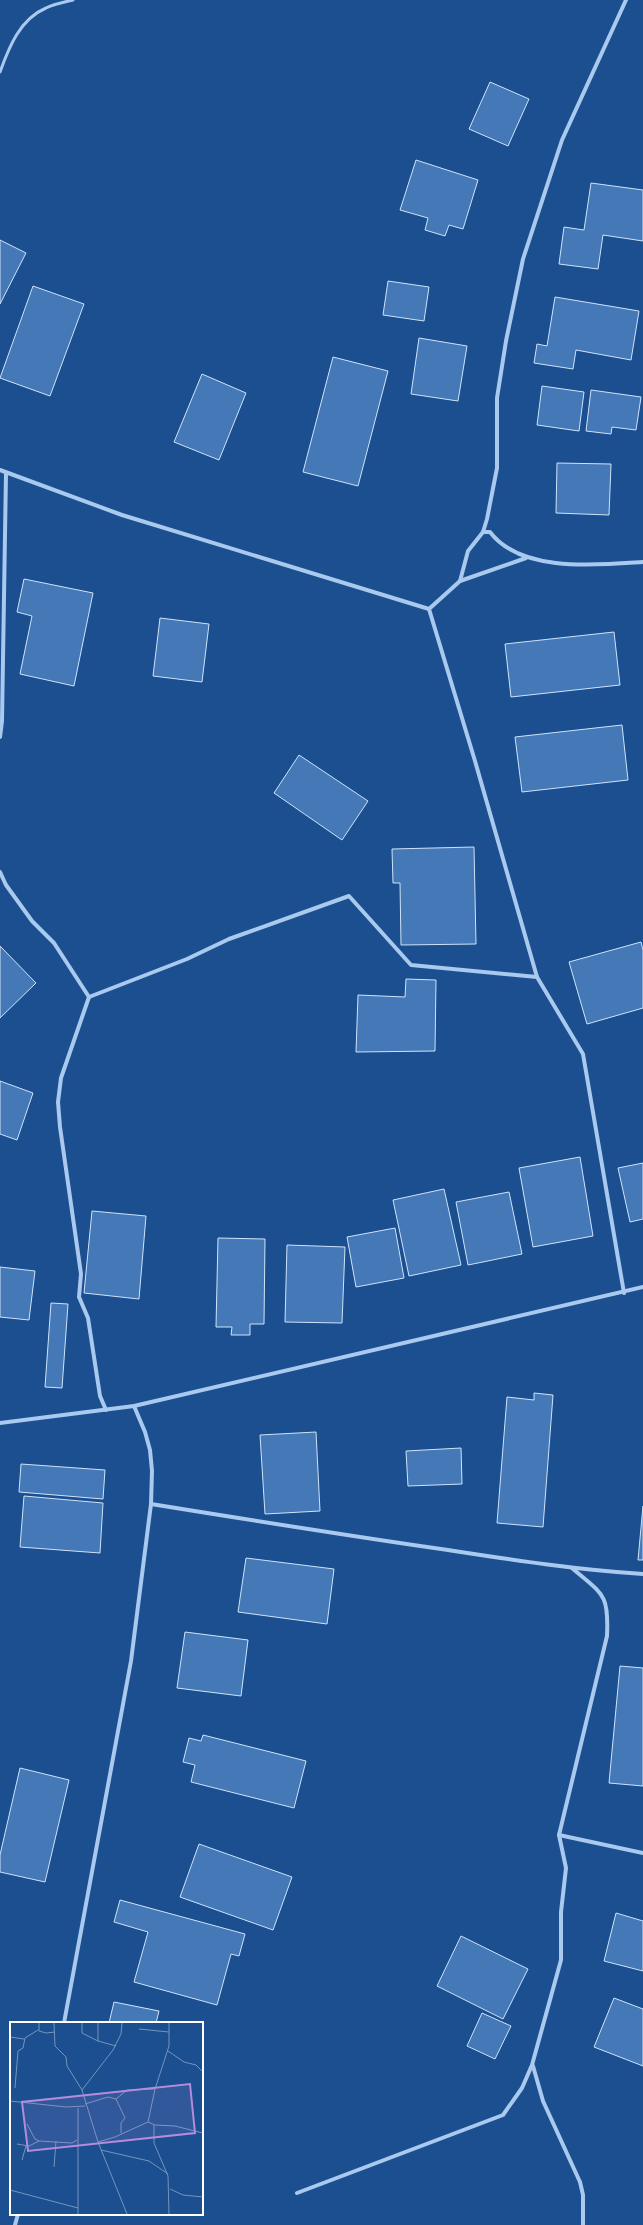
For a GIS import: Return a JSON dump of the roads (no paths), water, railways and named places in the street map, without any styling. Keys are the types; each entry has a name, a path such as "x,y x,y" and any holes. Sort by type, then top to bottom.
{"street":[{"path":"460,581 468,551 483,532 497,468 497,398 506,341 523,259 562,140 626,0"},
{"path":"0,470 122,515 429,609"},
{"path":"0,737 2,713 6,473"},
{"path":"483,532 490,532 496,540 510,550 526,558 570,564 643,562"},
{"path":"429,609 460,581 526,558"},
{"path":"429,609 475,761 536,977 583,1054 624,1293"},
{"path":"0,872 6,885 32,921 54,943 89,997"},
{"path":"106,1410 100,1396 88,1318 79,1297 81,1274 60,1127 58,1102 61,1078 89,997 186,959 229,939 349,896 410,965 536,977"},
{"path":"0,1423 134,1406 624,1293 643,1287"},
{"path":"64,2022 131,1661 151,1504 152,1471 150,1450 145,1432 134,1406"},
{"path":"151,1504 338,1534 572,1568 643,1574"},
{"path":"297,2193 503,2115 522,2088 532,2065 561,1960 561,1912 566,1868 559,1835 607,1636 608,1609 603,1596 572,1568"},
{"path":"559,1835 643,1852"},
{"path":"532,2065 543,2101 580,2182 583,2195 583,2225"},
{"path":"15,2225 18,2215"}],"lane":[{"path":"0,72 10,44 24,24 46,8 73,0"}]}
